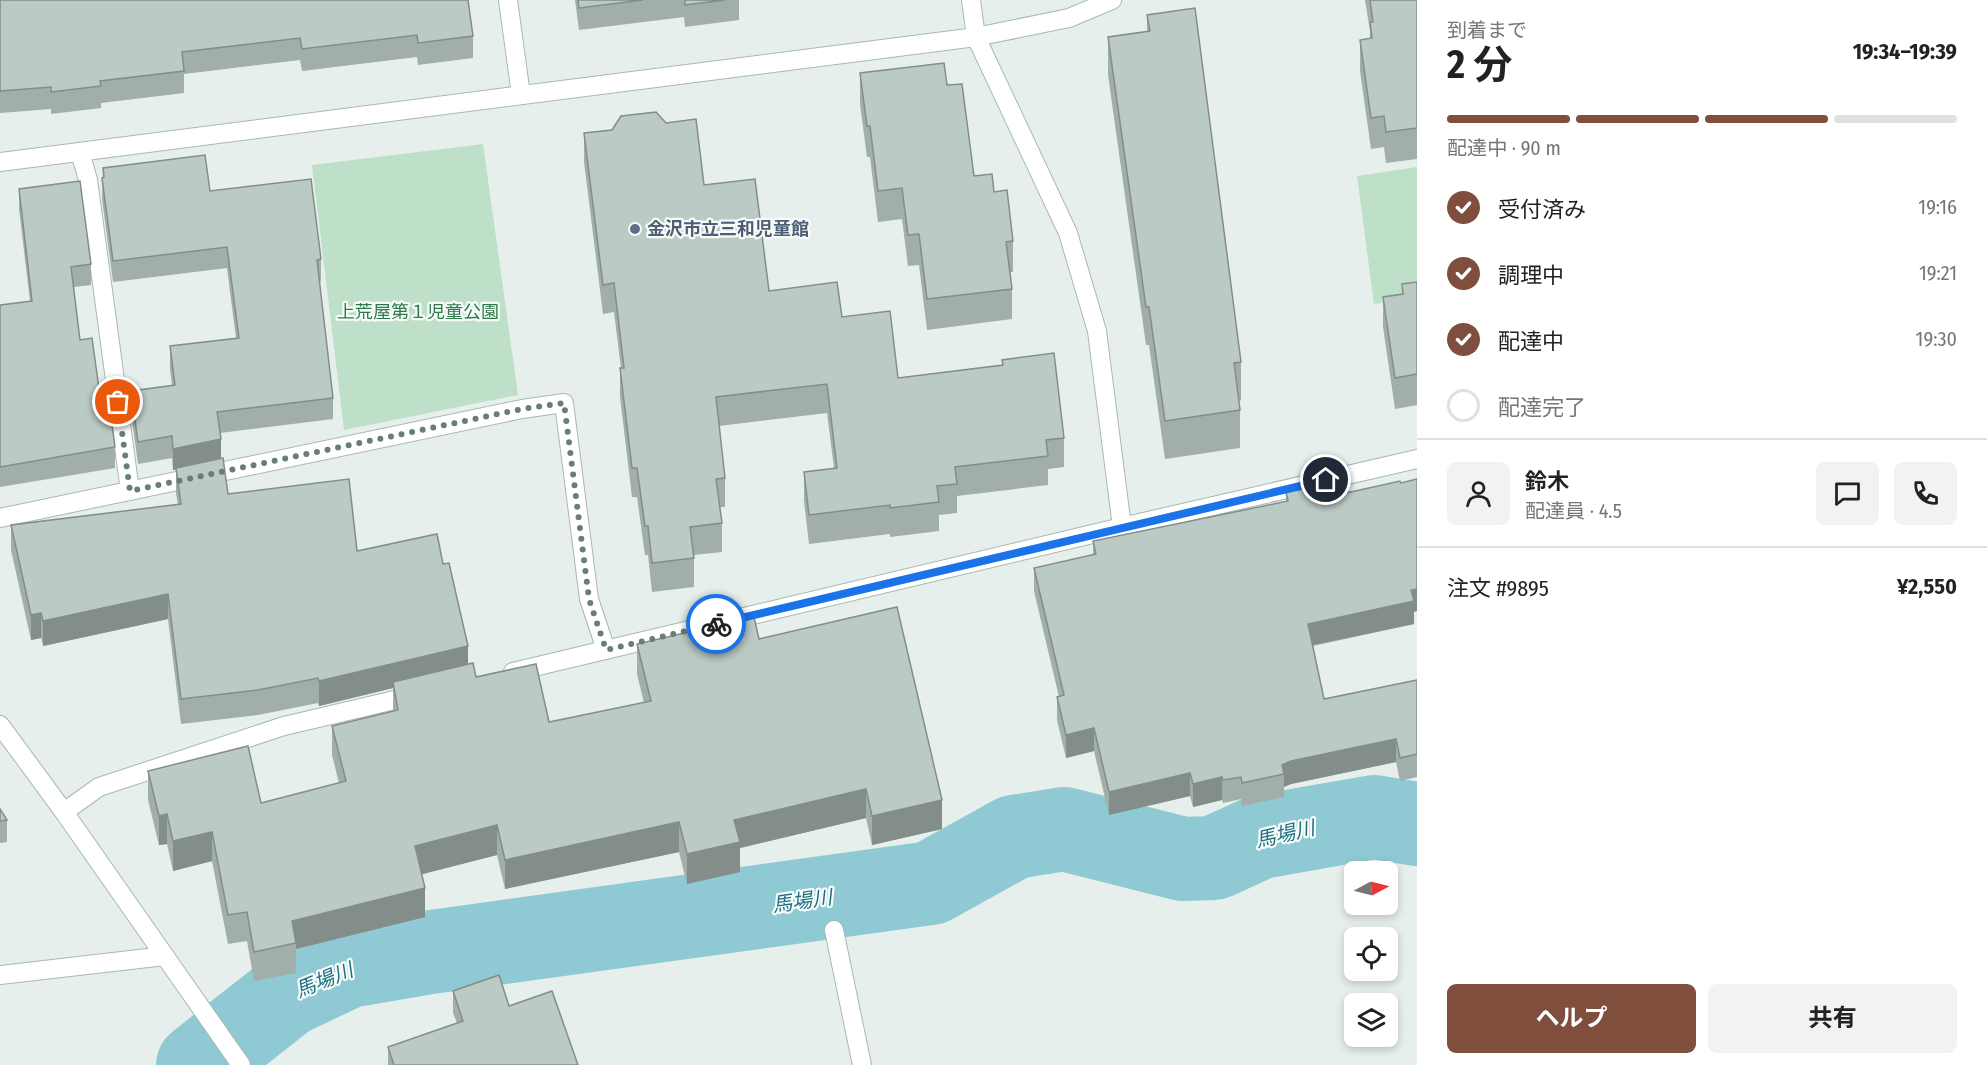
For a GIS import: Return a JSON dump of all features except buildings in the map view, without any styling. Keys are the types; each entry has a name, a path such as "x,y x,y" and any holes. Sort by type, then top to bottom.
{"street":[{"path":"508,0 521,95"},
{"path":"971,0 976,37 1068,233 1094,320 1122,527"},
{"path":"0,162 976,37 1069,18 1112,0"},
{"path":"80,152 88,180 130,491"},
{"path":"0,518 522,409 564,403 589,599 606,650"},
{"path":"491,677 1417,459"},
{"path":"64,812 99,787 284,726 434,691"},
{"path":"0,725 64,812 241,1065"},
{"path":"834,930 862,1065"},
{"path":"0,975 165,956"}],"green space":[{"name":"上荒屋第１児童公園","path":"483,144 518,395 344,430 312,165"},
{"path":"1417,167 1417,298 1374,304 1357,176"}],"waterway":[{"name":"馬場川","path":"198,1065 287,995 348,966 424,953 931,883 1014,837 1064,829 1183,859 1214,858 1260,837 1374,817 1417,824"}],"way so far":[{"path":"118,402 130,491 522,409 564,403 589,599 606,650 716,624"}],"place":[{"name":"金沢市立三和児童館","path":"635,229"}],"route":[{"path":"716,624 1326,480"}]}
